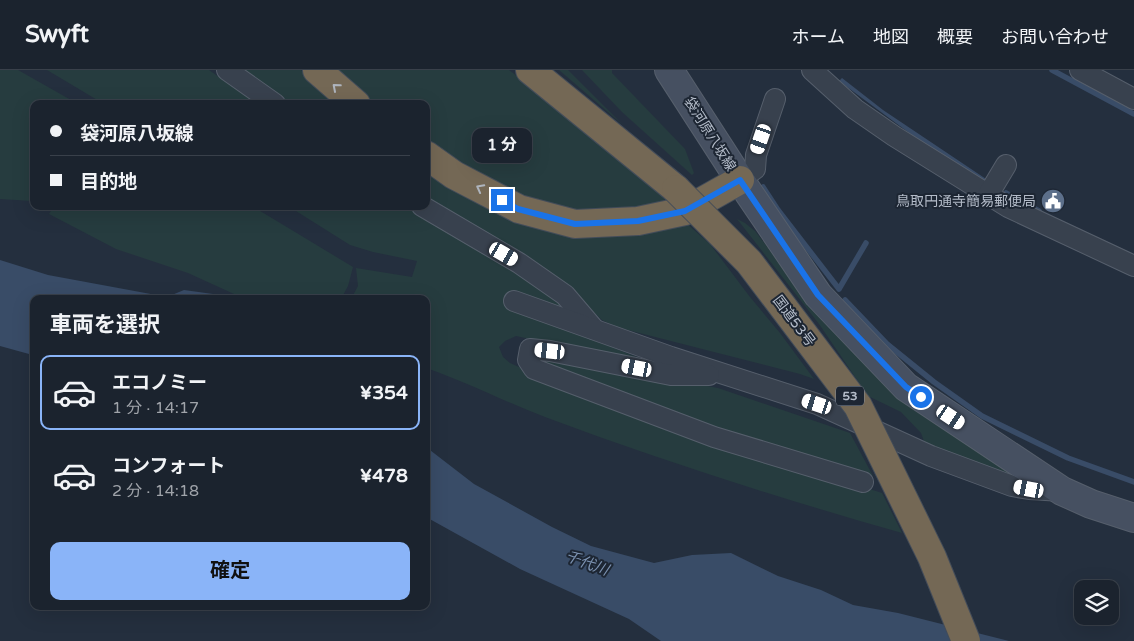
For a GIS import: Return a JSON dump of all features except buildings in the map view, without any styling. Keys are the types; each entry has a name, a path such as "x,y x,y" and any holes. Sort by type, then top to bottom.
{"highway":[{"path":"317,70 351,100"},
{"name":"国道53号","path":"530,70 676,188 749,262 858,406 932,557 966,641"},
{"path":"430,158 454,175 518,209 575,224 638,221 685,211 740,180"}],"main road":[{"name":"袋河原八坂線","path":"669,70 740,180 818,295 906,387 1062,491 1092,504 1134,518"}],"street":[{"path":"227,70 269,100"},
{"path":"812,70 855,109 988,195 1008,207 1134,266"},
{"path":"1080,70 1134,99"},
{"path":"740,180 755,169 756,155 775,99"},
{"path":"988,195 1006,165"},
{"path":"429,210 519,263 565,295 596,330"},
{"path":"514,301 726,375 817,404 930,456 1012,486 1062,491"},
{"path":"726,375 671,376 550,351 530,349 528,360 534,369 714,438 863,482"}],"green space":[{"path":"0,70 18,70 71,100 30,100 30,201 0,199"},
{"path":"47,70 209,70 251,100 97,100"},
{"path":"240,70 301,70 335,100 281,100"},
{"path":"332,70 509,70 657,190 666,201 651,206 575,214 556,209 502,188 430,145 430,100 367,100"},
{"path":"559,70 568,70 623,125 566,76"},
{"path":"582,70 612,70 612,73 685,149 694,173 692,175 622,112"},
{"path":"430,173 461,192 519,222 560,234 580,236 642,231 650,233 686,223 710,244 814,379 616,327 602,320 581,301 430,200"},
{"path":"52,210 259,210 353,267 348,286 343,295 236,295 188,273 116,249 49,214"},
{"path":"294,210 413,210 558,298 572,312 506,306 665,368 516,336 505,341 499,347 503,357 510,363 598,402 882,493 902,533 767,493 634,449 545,417 430,369 430,295 353,295 358,286 356,268 412,277 417,261 350,245"},
{"path":"737,219 755,231 822,318 914,410 1017,474 1014,478 926,447 921,433 901,412 868,396 819,324"},
{"path":"549,357 718,388 850,433 873,476 727,435 552,367 546,362 546,359"}],"water":[{"path":"842,78 883,110 986,179 984,182 912,135 839,81"},
{"path":"0,260 48,275 156,295 30,295 30,354 0,346"},
{"path":"184,290 215,295 172,295"},
{"name":"千代川","path":"430,450 474,484 591,546 654,563 692,555 731,553 778,576 821,590 853,605 898,613 1009,641 661,641 629,619 520,569 430,519"}],"waterway":[{"path":"1052,70 1134,114"},
{"path":"763,187 778,210 839,289 866,243"},
{"path":"1006,193 1039,211"},
{"path":"845,300 887,344 934,382 982,416 1068,458 1134,482"}],"place":[{"name":"鳥取円通寺簡易郵便局","path":"1053,201"}],"route":[{"path":"502,200 518,209 575,224 638,221 685,211 740,180 818,295 906,387 921,397"}]}
